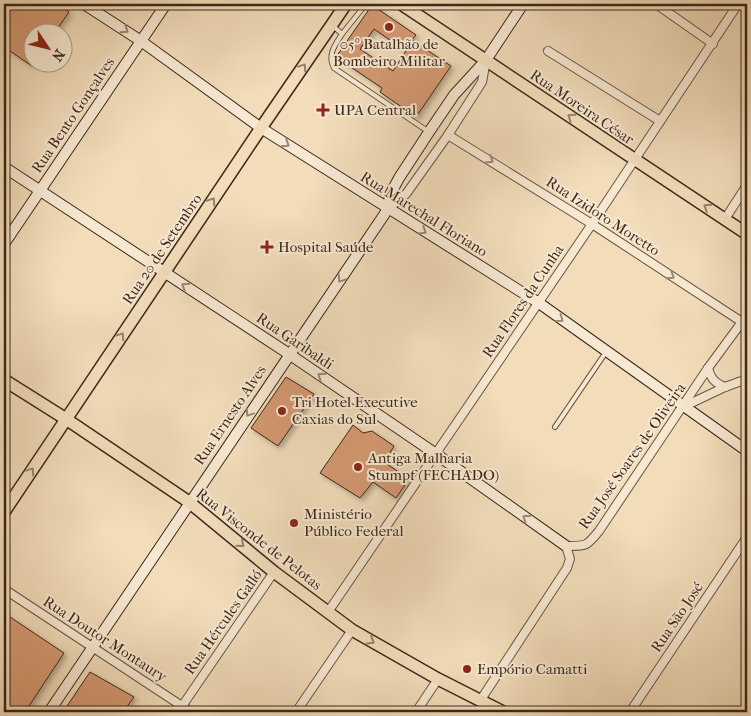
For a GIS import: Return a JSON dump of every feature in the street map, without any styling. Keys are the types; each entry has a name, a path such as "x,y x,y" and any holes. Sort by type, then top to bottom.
{"main road":[{"name":"Rua 20 de Setembro","path":"4,512 346,4"},
{"name":"Rua Moreira César","path":"401,4 747,234"},
{"name":"Rua Visconde de Pelotas","path":"4,380 190,502 274,572 352,630 438,679 502,712"}],"street":[{"name":"Rua Marechal Floriano","path":"84,4 141,41 261,128 539,303 747,451"},
{"name":"Rua Bento Gonçalves","path":"4,244 166,4"},
{"name":"Rua Ernesto Alves","path":"388,209 390,195 428,132 454,95 486,60 524,4"},
{"path":"656,4 713,44"},
{"name":"Rua Flores da Cunha","path":"328,612 539,303 738,4"},
{"path":"548,51 660,121"},
{"name":"Rua Ernesto Alves","path":"48,712 388,209 406,194 448,135 482,82 486,60"},
{"name":"Rua Izidoro Moretto","path":"448,135 592,224 742,322"},
{"name":"Rua Garibaldi","path":"4,167 289,354 436,454 566,546"},
{"path":"725,219 747,185"},
{"name":"Rua José Soares de Oliveira","path":"566,546 584,546 591,541 708,368 747,315"},
{"path":"708,368 710,376 714,381 725,388"},
{"path":"683,407 747,379"},
{"name":"Rua São José","path":"630,712 747,537"},
{"path":"480,701 568,568 570,559 566,546"},
{"name":"Rua Hércules Galló","path":"180,709 274,572"},
{"name":"Rua Doutor Montaury","path":"4,589 92,647 180,709 191,712"},
{"path":"296,712 352,630"},
{"path":"416,712 438,679"}],"lane":[{"path":"366,4 342,34 331,55 331,62 334,68 428,132"},
{"path":"332,25 342,34"},
{"path":"555,427 606,352"}],"building":[{"path":"7,4 58,4 69,12 62,22 22,22 22,59 4,47 4,9"},
{"path":"372,5 416,35 412,40 451,66 416,117 380,92 382,88 336,57","holes":["374,29 406,51 393,71 360,49"]},
{"name":"Tri Hotel Executive Caxias do Sul","path":"286,377 314,394 278,446 251,428"},
{"name":"Antiga Malharia Stumpf (FECHADO)","path":"353,425 363,433 372,431 394,446 384,462 409,479 396,498 373,482 360,498 320,473"},
{"path":"4,613 64,653 25,712 4,712"},
{"path":"90,672 134,697 123,712 63,712"}],"place":[{"name":"05º Batalhão de Bombeiro Militar","path":"389,27"},
{"name":"UPA Central","path":"323,110"},
{"name":"Hospital Saúde","path":"267,247"},
{"name":"Tri Hotel Executive Caxias do Sul","path":"282,411"},
{"name":"Antiga Malharia Stumpf (FECHADO)","path":"358,467"},
{"name":"Ministério Público Federal","path":"294,523"},
{"name":"Empório Camatti","path":"467,669"}]}
